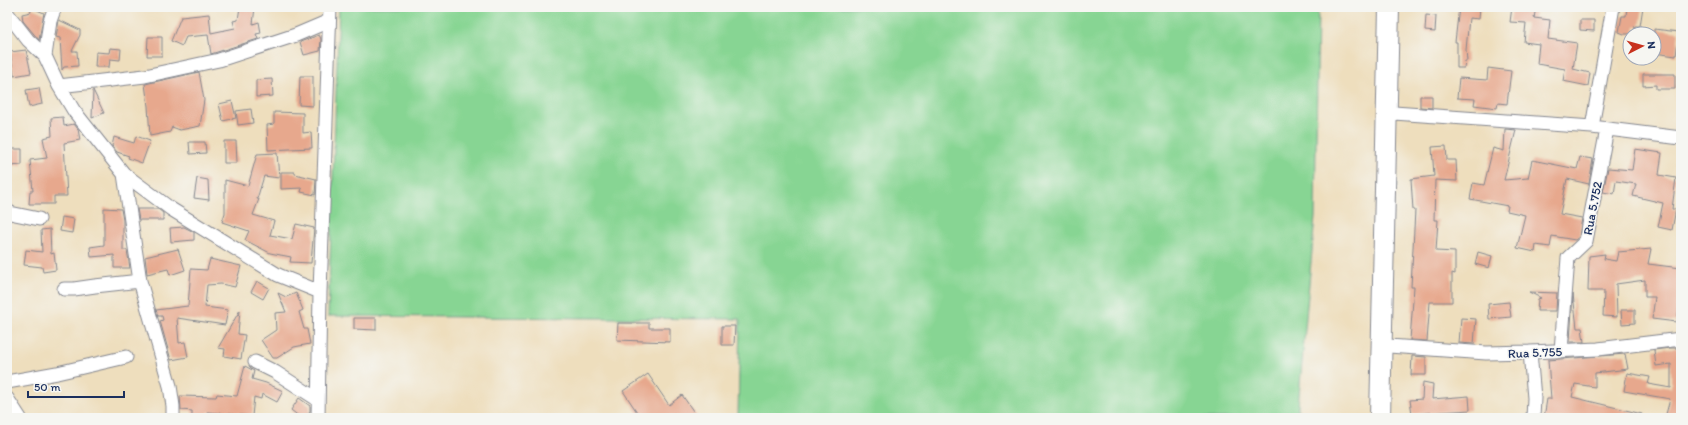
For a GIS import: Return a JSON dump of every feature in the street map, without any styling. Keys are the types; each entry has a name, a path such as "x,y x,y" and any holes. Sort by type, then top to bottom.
{"main road":[{"path":"1380,418 1389,7"}],"street":[{"path":"45,56 50,21 55,7"},
{"path":"318,418 317,399 320,292 330,7"},
{"path":"1592,128 1612,7"},
{"path":"7,13 28,40 45,56 59,86 74,111 124,174 171,209 278,275 320,292"},
{"path":"59,86 144,76 219,60 296,35 329,21"},
{"path":"1394,113 1607,129 1681,138"},
{"name":"Rua 5.752","path":"1562,351 1568,258 1586,241 1607,129"},
{"path":"124,174 140,281 170,386 173,418"},
{"path":"7,210 10,213 39,219"},
{"path":"64,290 140,281"},
{"name":"Rua 5.755","path":"1389,346 1486,352 1530,352 1598,349 1681,339"},
{"path":"1530,352 1534,398 1533,418"},
{"path":"7,382 57,373 126,357"},
{"path":"255,362 275,372 317,399"},
{"path":"7,398 20,418"}],"green space":[{"path":"339,7 1318,7 1315,217 1297,418 738,418 740,319 328,316"}],"building":[{"path":"30,7 44,13 39,40 23,21 22,14 31,12"},
{"path":"240,7 255,7 253,24 259,22 261,33 256,34 258,39 211,54 208,35 186,37 182,46 171,41 181,17 209,14 211,33 235,28 233,21 238,20"},
{"path":"1459,7 1480,7 1479,19 1469,18 1466,50 1467,61 1465,61 1464,68 1457,68 1457,42 1455,42"},
{"path":"1512,7 1536,7 1534,18 1550,20 1548,39 1577,43 1573,69 1590,73 1588,86 1563,81 1565,69 1537,64 1539,44 1524,42 1526,23 1510,22"},
{"path":"1627,7 1643,7 1640,26 1622,26 1622,33 1619,32 1622,16 1626,16"},
{"path":"1426,15 1436,16 1435,32 1425,31"},
{"path":"59,20 80,30 80,35 72,51 77,51 78,66 64,67 62,70 60,38 56,37"},
{"path":"1580,20 1594,20 1594,31 1580,30"},
{"path":"1662,30 1679,32 1676,56 1662,54"},
{"path":"319,35 321,39 320,51 304,55 300,42"},
{"path":"148,37 162,37 162,56 147,56"},
{"path":"110,48 121,49 120,60 110,59 109,67 95,67 96,52 109,53"},
{"path":"26,50 31,73 14,76 10,52"},
{"path":"1488,68 1511,71 1507,104 1498,103 1497,108 1474,105 1475,99 1457,98 1459,78 1487,80"},
{"path":"199,72 204,100 200,126 180,130 172,127 170,132 150,136 145,84"},
{"path":"1643,74 1675,74 1675,89 1656,89 1656,85 1643,86"},
{"path":"300,76 313,76 313,106 299,105"},
{"path":"272,79 273,96 256,97 256,80"},
{"path":"39,88 42,104 29,107 26,90"},
{"path":"93,90 104,113 92,118"},
{"path":"1420,96 1432,96 1432,108 1420,107"},
{"path":"232,101 236,118 223,121 219,104"},
{"path":"251,109 253,123 238,125 236,111"},
{"path":"274,112 303,113 303,133 311,132 312,148 268,150 267,125 274,124"},
{"path":"63,117 64,126 74,124 78,129 80,140 64,143 67,196 54,196 54,204 29,204 30,191 33,191 30,160 47,158 43,138 52,136 51,118"},
{"path":"1505,129 1516,130 1504,180 1528,178 1532,160 1577,169 1580,157 1593,159 1589,184 1567,179 1560,214 1582,218 1579,237 1575,240 1552,236 1550,247 1536,245 1535,252 1517,248 1525,215 1507,211 1508,206 1470,199 1473,183 1484,185 1493,148 1504,151"},
{"path":"136,136 150,141 142,163 117,152 112,146 114,137 134,143"},
{"path":"224,141 236,141 237,163 224,163"},
{"path":"189,142 205,142 206,153 190,154"},
{"path":"1446,146 1447,160 1456,160 1457,181 1435,180 1434,220 1438,220 1436,251 1455,252 1455,274 1452,273 1452,302 1430,302 1427,341 1410,340 1414,287 1411,287 1415,210 1413,210 1411,179 1434,176 1432,147"},
{"path":"9,149 22,149 22,165 10,166"},
{"path":"1635,149 1662,153 1659,175 1676,178 1672,209 1676,209 1672,230 1658,227 1663,203 1633,196 1636,184 1616,181 1614,194 1603,192 1608,168 1632,170"},
{"path":"277,153 279,178 264,176 257,199 259,199 253,215 274,221 270,235 292,239 296,224 314,228 311,263 290,262 291,257 270,253 245,240 249,231 222,222 225,213 225,180 248,186 257,154"},
{"path":"281,172 295,172 295,174 316,179 315,195 301,192 302,188 281,189"},
{"path":"197,178 208,180 209,200 194,198"},
{"path":"104,208 121,209 123,220 123,250 127,250 130,268 114,268 114,255 91,257 90,247 104,245"},
{"path":"137,209 158,209 163,213 163,220 139,220"},
{"path":"62,217 74,219 72,233 60,231"},
{"path":"184,227 194,232 194,240 171,242 170,228"},
{"path":"50,229 51,254 54,253 56,270 43,272 42,267 24,265 26,250 42,252 41,230"},
{"path":"178,249 185,270 170,275 168,269 147,274 145,257"},
{"path":"1651,249 1648,264 1681,268 1681,298 1677,322 1652,319 1655,297 1645,297 1645,280 1616,284 1617,317 1603,316 1604,291 1588,291 1589,256 1605,254 1604,259 1616,261 1618,252"},
{"path":"1478,252 1492,256 1489,268 1475,264"},
{"path":"210,259 241,266 235,287 221,284 207,285 205,307 228,310 225,325 177,318 179,343 185,342 188,357 171,360 160,321 163,320 162,316 158,316 156,310 188,306 191,269 207,270"},
{"path":"257,281 269,288 263,299 251,292"},
{"path":"1529,292 1557,293 1556,311 1537,311 1538,299 1541,298"},
{"path":"278,293 286,297 296,293 303,310 299,312 304,329 307,329 310,344 294,347 277,358 273,358 261,340 276,330 275,313 286,312"},
{"path":"1573,294 1577,328 1582,328 1584,342 1570,342"},
{"path":"1509,302 1511,317 1489,319 1488,304"},
{"path":"240,310 238,334 245,335 241,359 224,356 225,349 218,348"},
{"path":"1621,310 1635,310 1635,323 1622,324"},
{"path":"354,318 376,318 376,330 354,329"},
{"path":"1461,318 1476,319 1474,344 1459,343"},
{"path":"618,323 649,323 649,328 670,328 670,342 617,340"},
{"path":"722,326 735,326 734,345 722,345"},
{"path":"1681,348 1681,418 1665,418 1670,399 1624,391 1627,373 1650,377 1648,384 1671,388 1671,364 1656,366 1654,350"},
{"path":"1625,354 1628,369 1595,373 1595,387 1575,384 1572,397 1642,414 1642,418 1544,418 1547,399 1551,399 1548,360"},
{"path":"1412,356 1426,357 1426,375 1411,375"},
{"path":"245,366 254,371 252,379 266,383 283,391 277,402 262,394 261,399 254,397 252,416 207,412 206,418 192,418 192,411 181,410 180,396 216,397 217,394 237,396"},
{"path":"648,374 669,405 682,395 698,418 641,418 623,391"},
{"path":"1423,382 1433,384 1432,399 1469,396 1470,410 1412,414 1410,400 1422,399"},
{"path":"299,398 310,406 310,411 305,418 301,418 291,410"}]}
